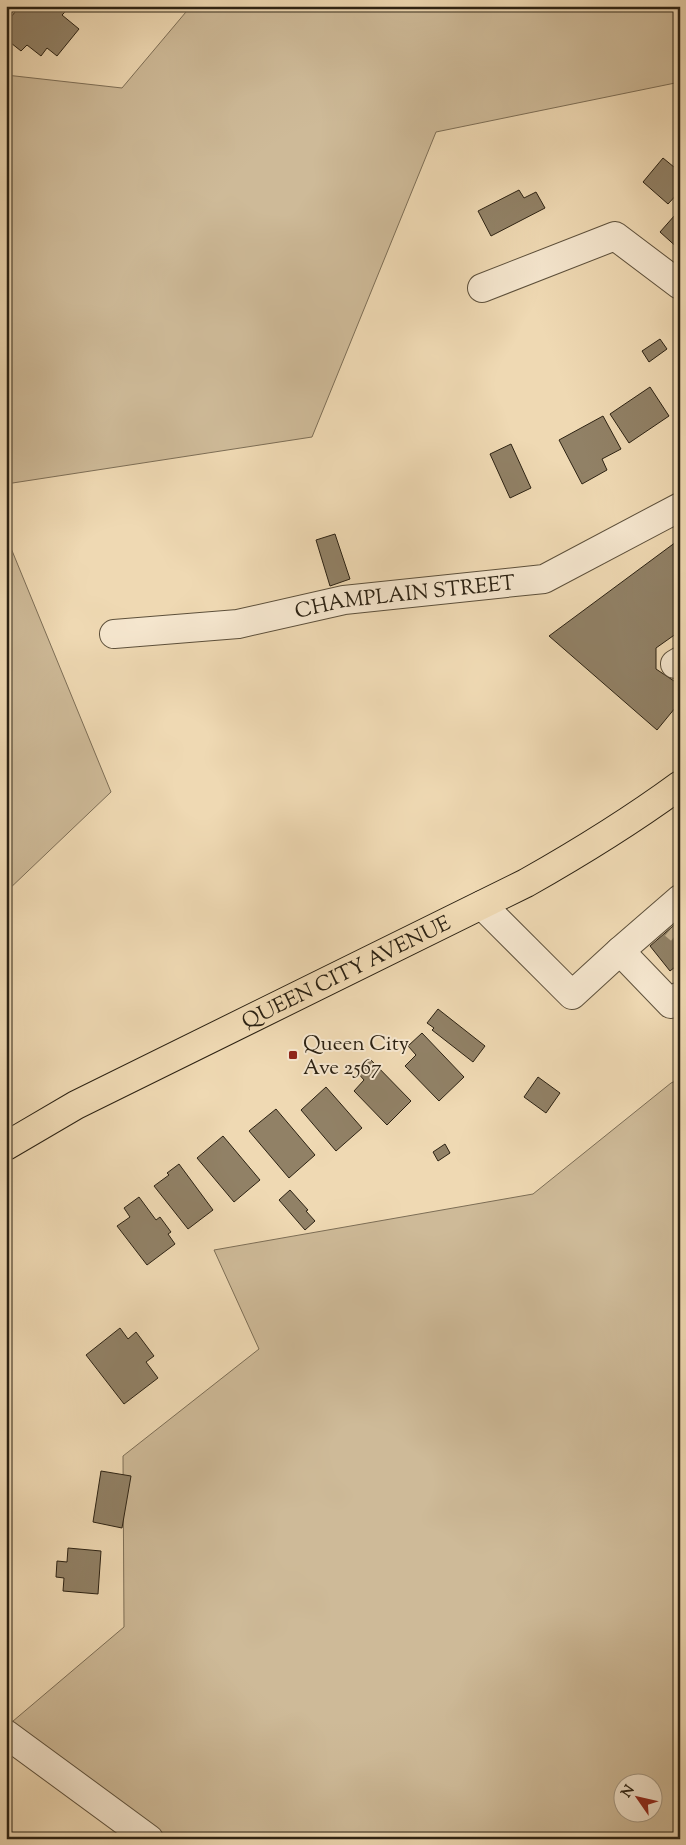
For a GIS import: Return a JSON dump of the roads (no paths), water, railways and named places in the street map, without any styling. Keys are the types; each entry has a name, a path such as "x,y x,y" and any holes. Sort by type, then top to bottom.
{"main road":[{"name":"QUEEN CITY AVENUE","path":"6,1146 76,1105 526,883 590,846 680,785"}],"street":[{"path":"482,288 615,236 680,285"},
{"name":"CHAMPLAIN STREET","path":"114,634 238,624 344,600 544,578 680,507"},
{"path":"482,905 572,995 620,951 673,912"},
{"path":"620,951 670,1004 680,996"},
{"path":"6,1734 148,1839"}],"tunnel":[{"path":"674,925 680,930"}],"place":[{"name":"Queen City Ave 2567","path":"293,1055"}]}
